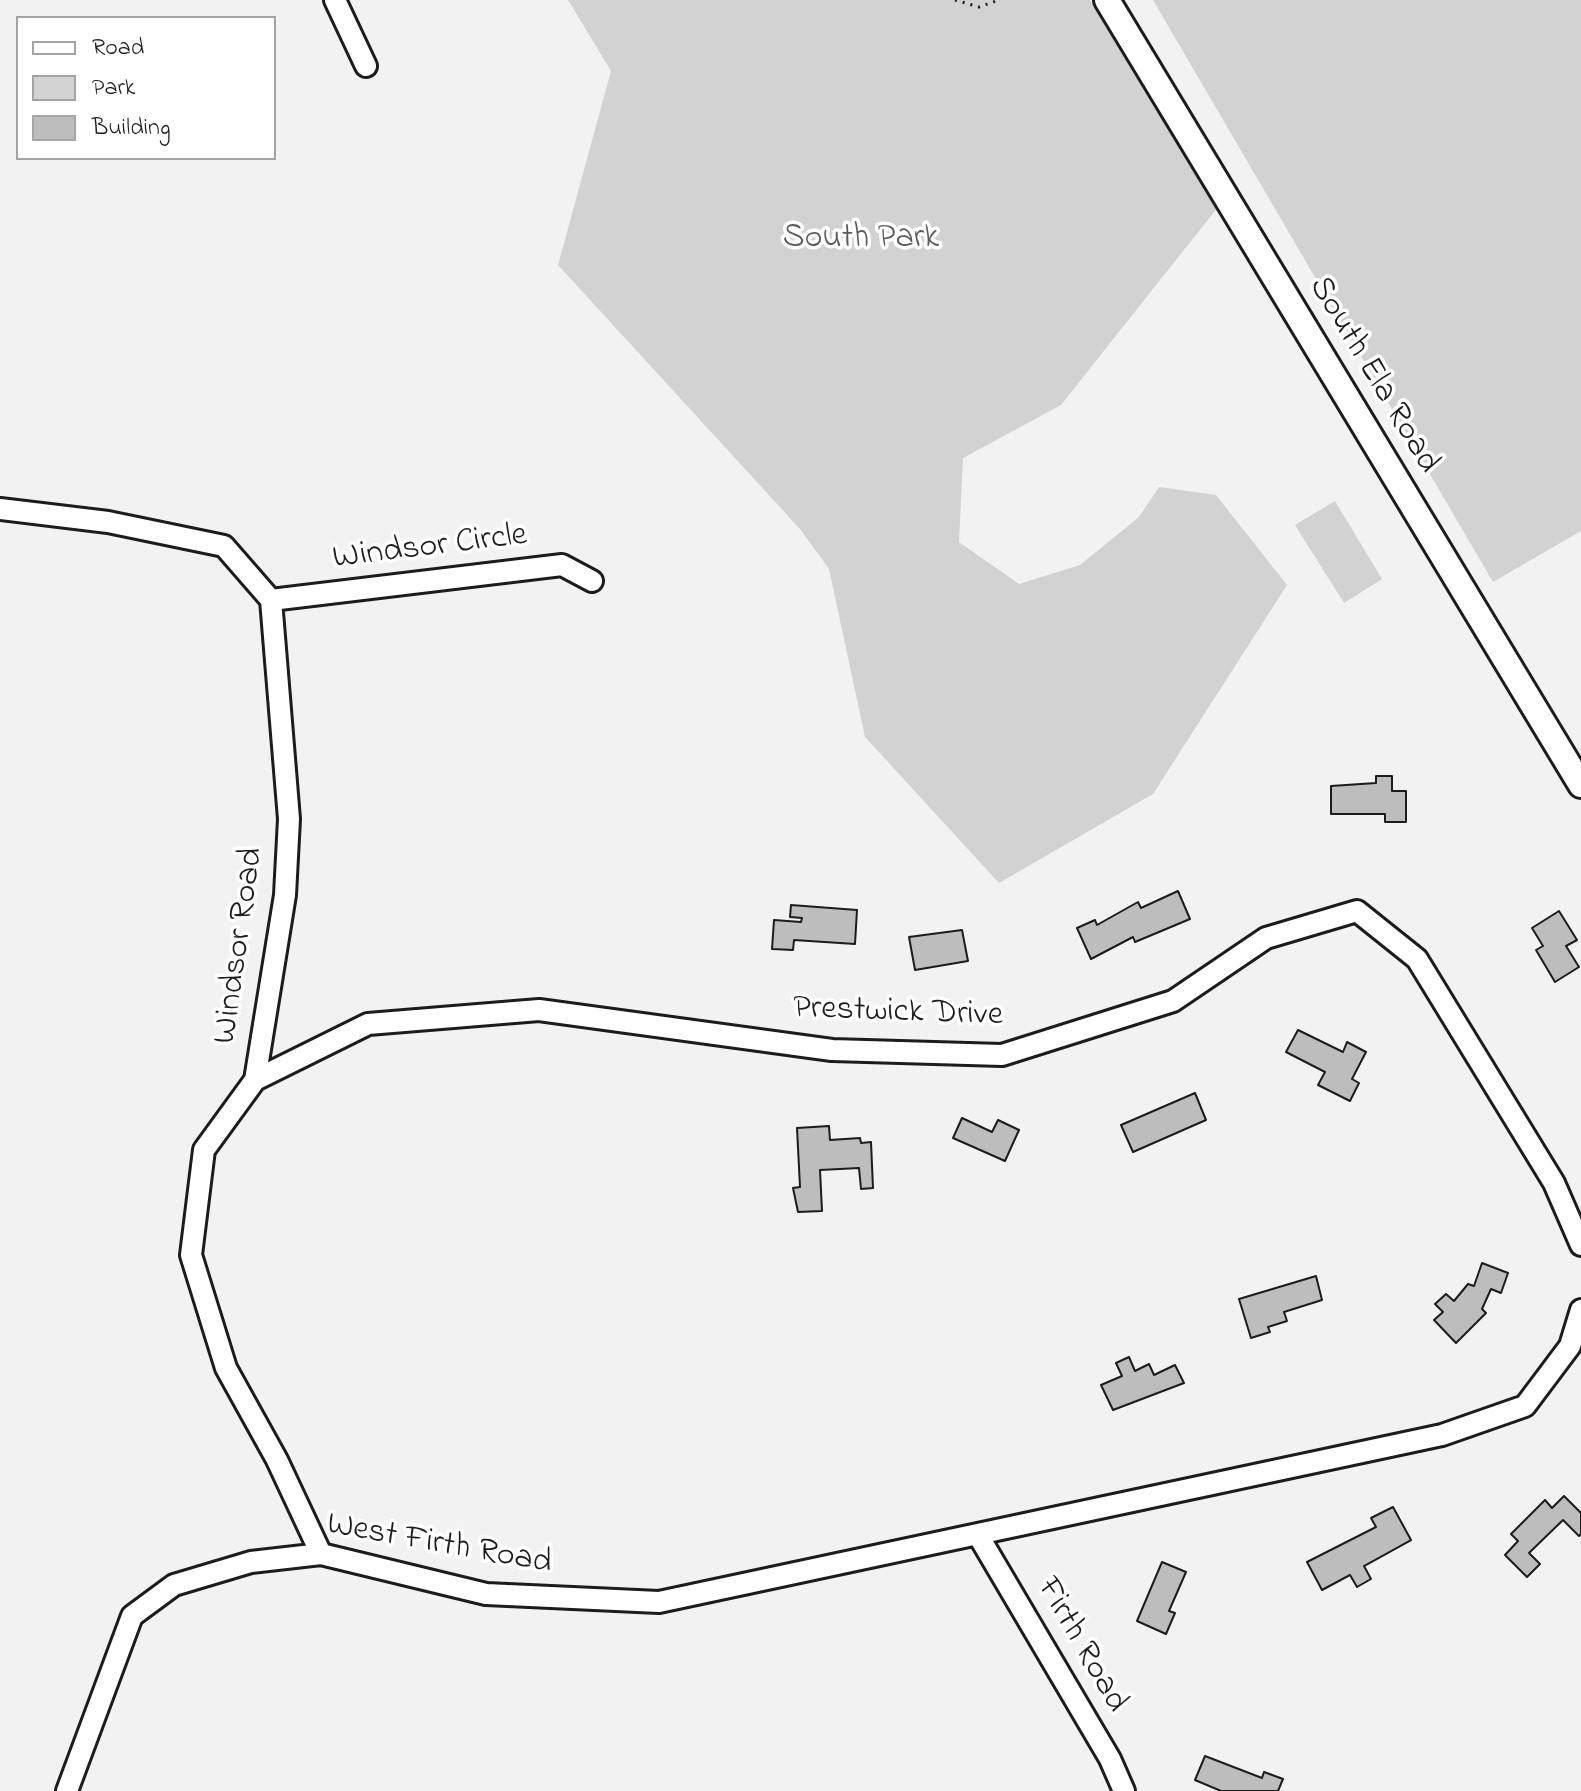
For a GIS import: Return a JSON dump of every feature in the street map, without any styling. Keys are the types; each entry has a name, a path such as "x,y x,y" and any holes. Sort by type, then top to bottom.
{"main road":[{"name":"South Ela Road","path":"1107,0 1581,785"}],"street":[{"path":"335,0 366,66"},
{"path":"0,509 108,522 224,546 271,600"},
{"name":"Windsor Circle","path":"271,600 562,565 592,581"},
{"name":"Windsor Road","path":"271,600 289,819 285,895 255,1080 204,1150 191,1255 226,1368 277,1460 321,1554"},
{"name":"Prestwick Drive","path":"255,1080 368,1024 539,1010 832,1050 1002,1055 1173,1001 1266,938 1357,911 1417,959 1554,1183 1581,1245"},
{"path":"978,1535 1442,1435 1525,1406 1570,1346 1581,1310"},
{"name":"West Firth Road","path":"67,1791 132,1616 174,1585 251,1562 321,1554 486,1594 659,1602 978,1535"},
{"name":"Firth Road","path":"978,1535 1110,1759 1124,1791"}],"path":[{"path":"955,0 979,7 999,0"}],"green space":[{"name":"South Park","path":"568,0 1090,0 1218,207 1061,405 963,458 959,542 1019,584 1080,565 1139,517 1159,487 1216,495 1287,585 1153,794 999,883 865,737 829,569 800,529 558,265 611,71"},
{"path":"1153,0 1581,0 1581,531 1493,582"},
{"path":"1335,501 1382,579 1344,603 1295,525"}],"building":[{"path":"1376,776 1392,776 1392,791 1406,791 1406,822 1385,822 1385,814 1331,814 1331,786 1376,783"},
{"path":"1178,891 1190,919 1135,942 1133,937 1091,959 1077,928 1095,920 1097,925 1138,902 1141,908"},
{"path":"791,905 857,910 855,944 794,940 793,950 772,949 774,920 801,922 802,918 790,917"},
{"path":"1559,911 1577,940 1566,946 1579,967 1555,982 1536,950 1543,946 1532,928"},
{"path":"962,930 968,961 915,970 909,937"},
{"path":"1298,1030 1343,1052 1347,1042 1366,1052 1352,1079 1359,1083 1350,1101 1318,1085 1325,1072 1286,1052"},
{"path":"1195,1093 1206,1120 1133,1152 1121,1125"},
{"path":"962,1118 992,1132 998,1120 1019,1130 1005,1161 953,1138"},
{"path":"829,1126 830,1140 860,1138 861,1143 871,1142 873,1188 861,1189 859,1168 820,1170 822,1211 798,1212 793,1188 800,1187 797,1128"},
{"path":"1482,1263 1508,1273 1501,1293 1491,1289 1482,1309 1486,1313 1456,1343 1434,1320 1443,1312 1435,1304 1446,1294 1454,1301 1468,1284 1474,1286"},
{"path":"1316,1276 1322,1300 1284,1312 1287,1321 1268,1327 1270,1332 1251,1338 1239,1299"},
{"path":"1129,1357 1135,1371 1149,1364 1154,1375 1175,1365 1184,1383 1113,1410 1101,1385 1122,1376 1116,1363"},
{"path":"1564,1496 1581,1513 1581,1534 1579,1536 1563,1520 1529,1553 1540,1564 1527,1577 1505,1555 1518,1541 1511,1534 1545,1500 1552,1508"},
{"path":"1393,1507 1411,1540 1364,1566 1371,1579 1357,1587 1350,1575 1322,1590 1307,1562 1376,1527 1371,1518"},
{"path":"1162,1562 1186,1572 1169,1611 1175,1613 1166,1634 1137,1621"},
{"path":"1205,1756 1262,1778 1264,1772 1283,1779 1278,1791 1221,1791 1195,1780"}]}
